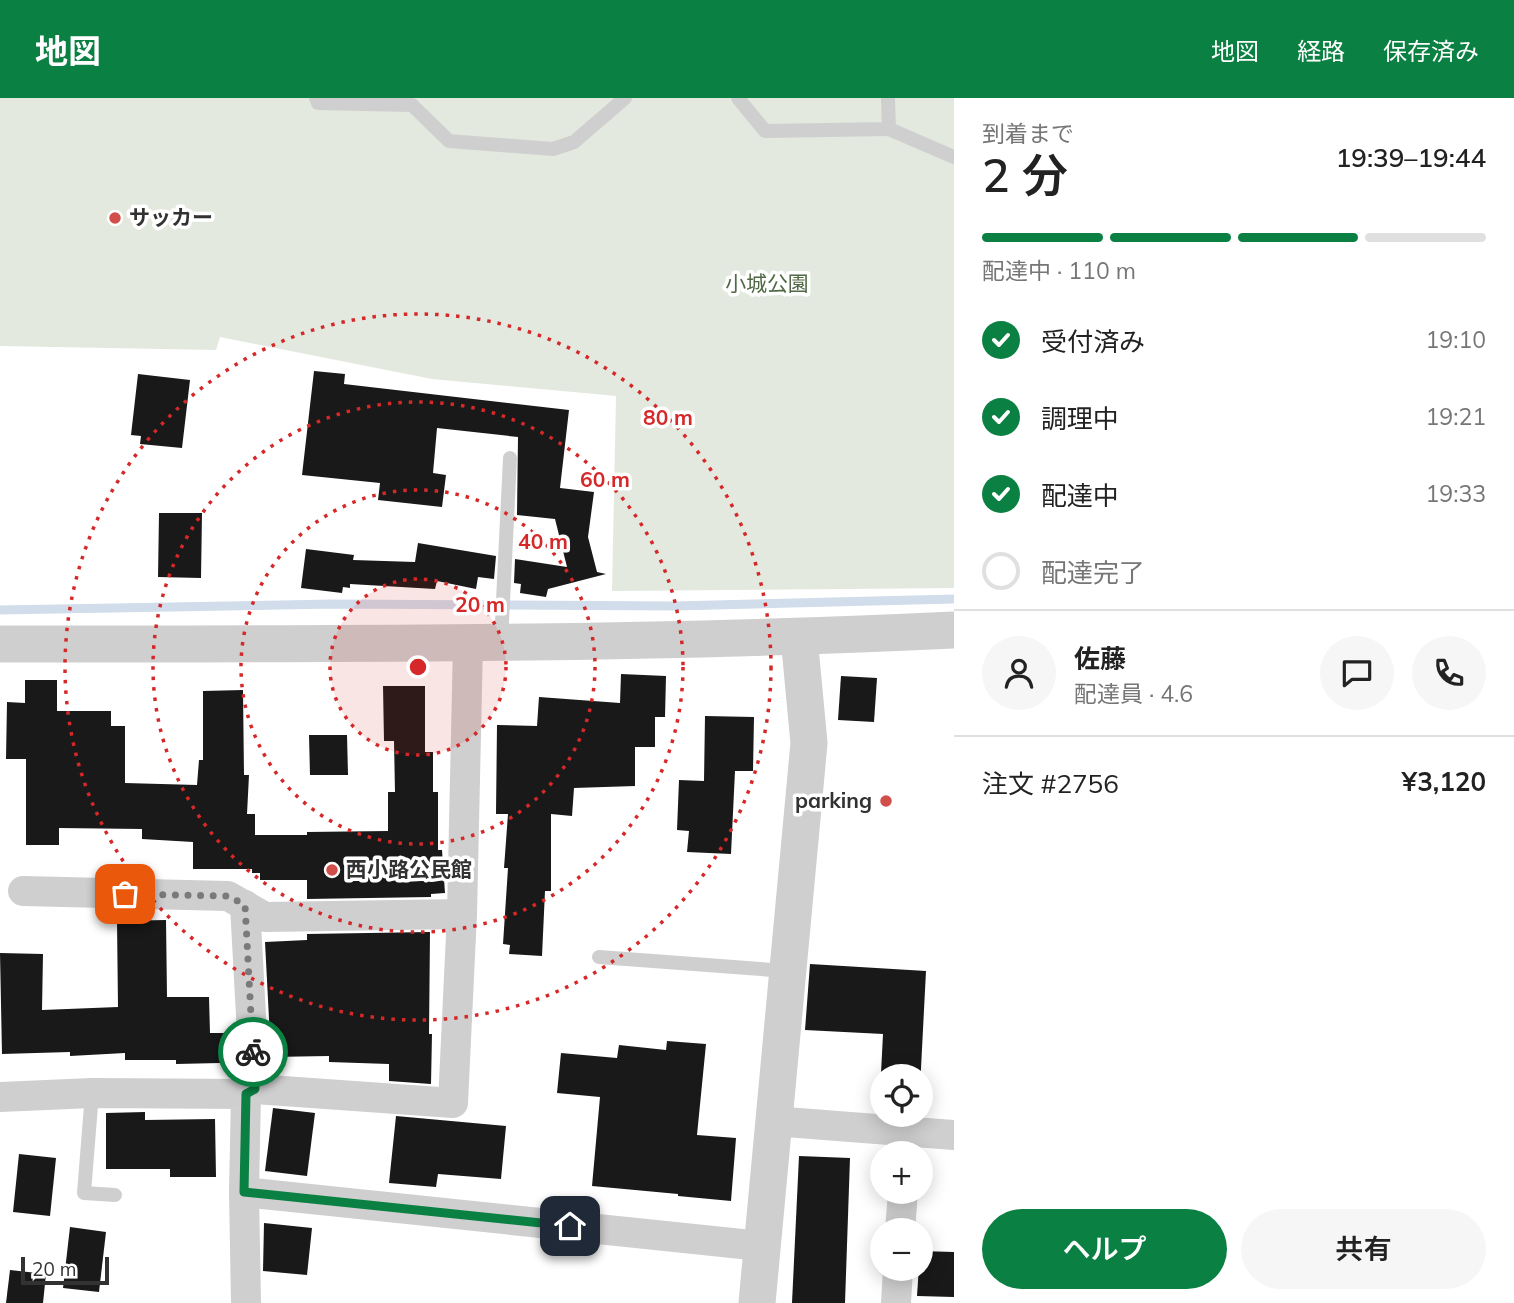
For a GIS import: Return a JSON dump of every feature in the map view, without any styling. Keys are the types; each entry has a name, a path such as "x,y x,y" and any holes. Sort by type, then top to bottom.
{"street":[{"path":"0,643 484,644 799,637 954,630"},
{"path":"757,1303 809,743 799,637"},
{"path":"0,1097 251,1091 453,1103 462,914 484,644"},
{"path":"23,891 228,896 265,917 462,914"},
{"path":"245,905 251,1091 244,1192 246,1303"},
{"path":"773,1121 893,1141"},
{"path":"917,1141 954,1135"},
{"path":"244,1192 761,1246"},
{"path":"896,1303 897,1281"}],"lane":[{"path":"316,98 318,103 412,105 449,141 553,149 575,142 625,98"},
{"path":"738,98 765,131 889,129 954,157"},
{"path":"888,98 889,129"},
{"path":"484,644 510,458"},
{"path":"599,957 787,971"},
{"path":"92,1093 84,1194 116,1195"}],"green space":[{"name":"小城公園","path":"0,98 954,98 954,588 612,591 616,396 432,379 220,337 216,350 0,346"}],"building":[{"path":"314,371 345,374 344,384 569,410 560,488 594,492 588,537 597,572 606,574 548,589 546,597 520,593 521,584 514,583 515,559 567,567 555,519 517,515 518,437 437,428 433,473 446,475 442,507 378,500 380,483 302,475"},
{"path":"138,374 190,380 182,448 140,444 141,436 131,435"},
{"path":"159,513 202,513 201,578 158,577"},
{"path":"418,543 496,556 494,579 478,577 476,589 437,581 435,589 350,584 350,588 343,587 342,593 301,588 306,549 354,555 353,560 415,562"},
{"path":"621,674 666,676 665,717 655,717 655,747 635,747 635,786 574,788 572,816 551,814 551,891 545,891 542,956 509,954 510,945 503,944 508,814 496,814 497,725 537,726 539,697 620,703"},
{"path":"841,676 877,678 874,722 838,720"},
{"path":"25,680 57,680 57,711 111,711 111,726 125,726 125,783 197,785 199,760 203,760 203,691 243,690 244,775 249,775 247,814 255,814 255,835 388,831 388,792 395,792 394,741 384,741 383,686 425,686 425,752 433,752 433,792 438,792 438,850 442,850 445,893 431,894 431,897 307,899 307,880 260,880 260,873 252,873 252,869 193,869 193,842 142,839 142,829 59,828 59,845 26,845 26,759 6,759 7,702 25,703"},
{"path":"705,716 754,717 753,771 735,771 731,854 687,852 689,831 677,830 679,780 704,781"},
{"path":"309,735 347,735 348,775 310,775"},
{"path":"166,920 167,997 209,997 210,1033 234,1033 236,1058 220,1059 220,1063 176,1064 176,1060 125,1060 125,1053 70,1056 70,1052 2,1054 0,953 43,954 42,1010 118,1007 117,921"},
{"path":"430,932 431,1084 389,1081 389,1064 329,1062 329,1056 271,1057 265,942 307,940 307,934"},
{"path":"810,964 926,971 921,1064 881,1064 883,1034 805,1030"},
{"path":"667,1041 706,1044 697,1135 736,1138 731,1201 592,1186 600,1097 557,1093 561,1053 617,1058 619,1045 666,1050"},
{"path":"273,1108 315,1113 307,1176 265,1171"},
{"path":"145,1112 145,1120 215,1119 216,1177 170,1177 170,1169 106,1169 106,1113"},
{"path":"396,1116 506,1126 501,1179 438,1174 436,1187 389,1183"},
{"path":"19,1154 56,1158 50,1216 13,1212"},
{"path":"799,1156 850,1158 845,1303 792,1303"},
{"path":"264,1223 312,1228 307,1275 263,1271"},
{"path":"70,1227 106,1232 99,1292 63,1288"},
{"path":"933,1251 954,1252 954,1297 917,1296 918,1281 933,1281"},
{"path":"10,1270 46,1274 43,1303 6,1303"}],"waterway":[{"path":"0,610 333,604 675,606 954,599"}],"way so far":[{"path":"125,894 228,896 245,905 253,1052"}],"place":[{"name":"サッカー","path":"115,218"},
{"name":"parking","path":"886,801"},
{"name":"西小路公民館","path":"332,870"}],"route":[{"path":"253,1052 255,1089 246,1094 244,1192 570,1226"}]}
